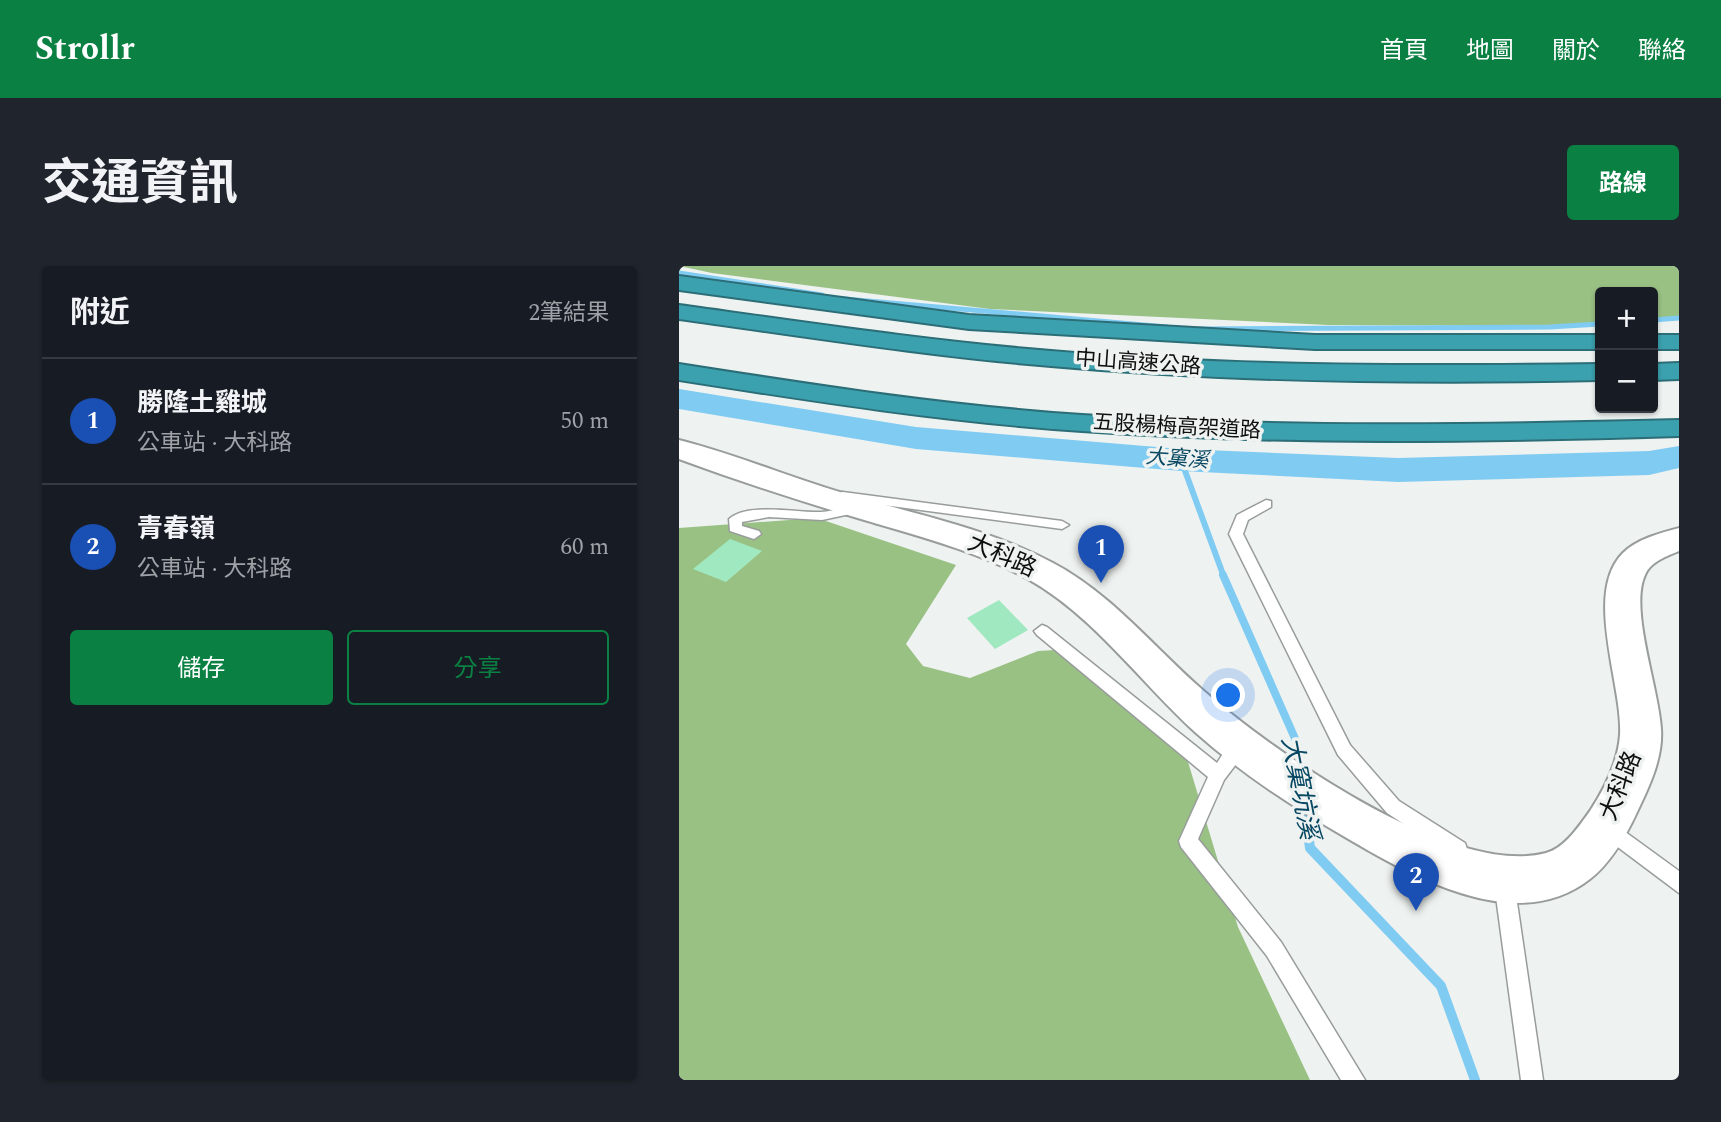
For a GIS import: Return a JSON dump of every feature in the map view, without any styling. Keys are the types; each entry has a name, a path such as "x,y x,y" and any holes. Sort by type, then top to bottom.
{"highway":[{"name":"中山高速公路","path":"679,284 969,322 1315,342 1595,342"},
{"name":"中山高速公路","path":"679,312 974,351 1169,366 1337,374 1595,372"},
{"path":"1658,342 1679,342"},
{"name":"五股楊梅高架道路","path":"679,358 847,383 1087,408 1344,419 1679,414"},
{"path":"1658,372 1679,371"},
{"name":"五股楊梅高架道路","path":"679,372 945,411 1082,423 1295,433 1416,435 1679,428"}],"street":[{"name":"大科路","path":"679,449 859,508 965,539 1009,555 1044,573 1079,596 1164,678 1253,756 1319,799 1386,837 1445,866 1503,879 1540,879 1576,863 1606,827 1631,776 1641,735 1636,681 1623,608 1623,583 1631,564 1653,549 1679,539"}],"lane":[{"path":"813,493 1062,525"},
{"path":"1266,504 1242,519 1236,534 1344,751 1393,807 1503,879 1532,1080"},
{"path":"754,534 735,528 736,519 769,513 822,516 859,508"},
{"path":"1042,631 1218,775"},
{"path":"1253,756 1218,775 1188,841 1274,950 1354,1080"},
{"path":"1606,827 1679,883"}],"green space":[{"path":"679,266 1679,266 1679,316 1658,319 1658,287 1595,287 1595,326 1328,325 990,309 712,273"},
{"path":"817,518 956,565 906,644 923,666 970,678 1038,651 1071,649 1185,752 1238,927 1310,1080 679,1080 679,528"}],"building":[{"path":"730,539 762,551 726,582 693,569"},
{"path":"999,600 1028,630 995,649 967,618"}],"waterway":[{"path":"679,273 822,295"},
{"path":"845,299 1167,327"},
{"path":"1658,320 1679,318"},
{"path":"1197,329 1550,327 1595,324"},
{"name":"大窠坑溪","path":"679,399 916,438 1181,460 1398,470 1649,463 1679,457"},
{"name":"大窠坑溪","path":"1181,460 1224,577"},
{"name":"大窠坑溪","path":"1223,575 1297,743 1300,772"},
{"name":"大窠坑溪","path":"1304,802 1310,848 1441,986 1475,1080"}],"place":[{"name":"勝隆土雞城","path":"1101,583"},
{"name":"青春嶺","path":"1416,911"}],"water label":[{"name":"大窠溪","path":"1177,459"}]}
